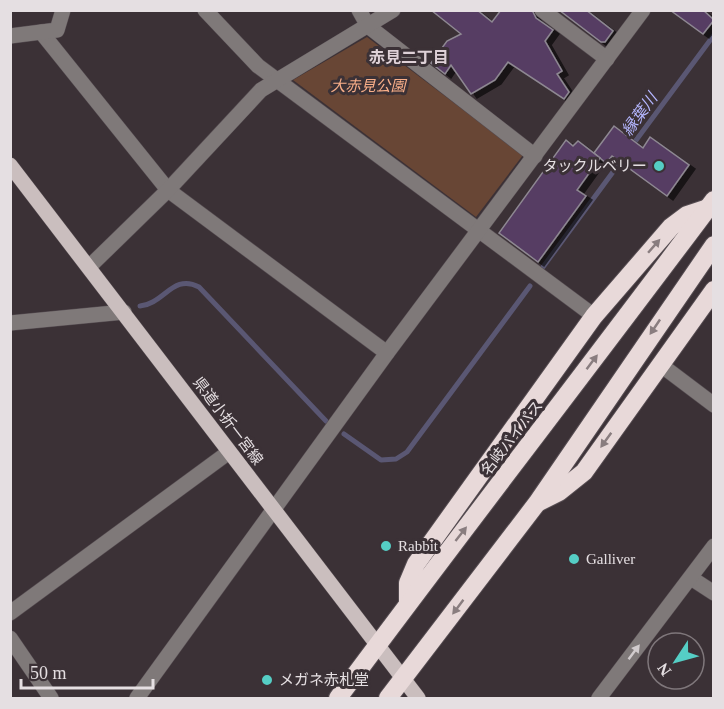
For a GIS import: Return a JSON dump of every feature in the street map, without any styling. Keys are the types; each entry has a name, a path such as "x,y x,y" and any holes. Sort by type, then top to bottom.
{"highway":[{"path":"408,602 408,583 416,564 594,316 670,227 687,215 711,204"},
{"name":"名岐バイパス","path":"338,699 408,602 568,395 711,204"},
{"path":"388,699 537,502 686,281 714,245"},
{"path":"684,330 686,281"},
{"path":"537,502 559,492 584,472 714,290"},
{"path":"568,395 570,351"}],"main road":[{"name":"県道小折一宮線","path":"10,165 418,699"}],"street":[{"path":"10,36 57,30 63,10"},
{"path":"205,10 258,66 594,316"},
{"path":"358,10 368,26 535,156"},
{"path":"89,267 168,190 261,90 393,10"},
{"path":"542,10 607,59"},
{"path":"137,699 387,353 643,10"},
{"path":"42,32 168,190 387,353"},
{"path":"10,323 124,312"},
{"path":"661,365 714,405"},
{"path":"10,613 229,452"},
{"path":"599,699 714,546"},
{"path":"691,578 714,593"},
{"path":"10,638 51,699"}],"green space":[{"name":"大赤見公園","path":"367,37 523,155 476,217 293,80"}],"building":[{"path":"431,10 477,10 492,22 501,10 532,10 536,18 553,30 545,41 562,71 557,74 569,92 564,99 508,62 495,80 471,94 451,65 445,74 431,63 447,41 461,34"},
{"path":"559,10 586,10 613,31 605,42 601,42"},
{"path":"670,10 703,10 714,20 703,34"},
{"path":"614,126 643,148 650,137 689,165 667,196 612,156 606,163 594,153"},
{"path":"566,140 573,146 578,141 600,158 577,190 586,196 538,262 499,233"}],"waterway":[{"name":"縁葉川","path":"631,147 714,35"},
{"name":"縁葉川","path":"543,267 624,157"},
{"name":"縁葉川","path":"140,306 156,300 175,286 190,284 199,287 326,421"},
{"name":"縁葉川","path":"344,434 381,460 396,459 407,452 530,286"}],"place":[{"name":"タックルベリー","path":"659,166"},
{"name":"Rabbit","path":"386,546"},
{"name":"Galliver","path":"574,559"},
{"name":"メガネ赤札堂","path":"267,680"}],"district":[{"name":"赤見二丁目","path":"409,57"}]}
